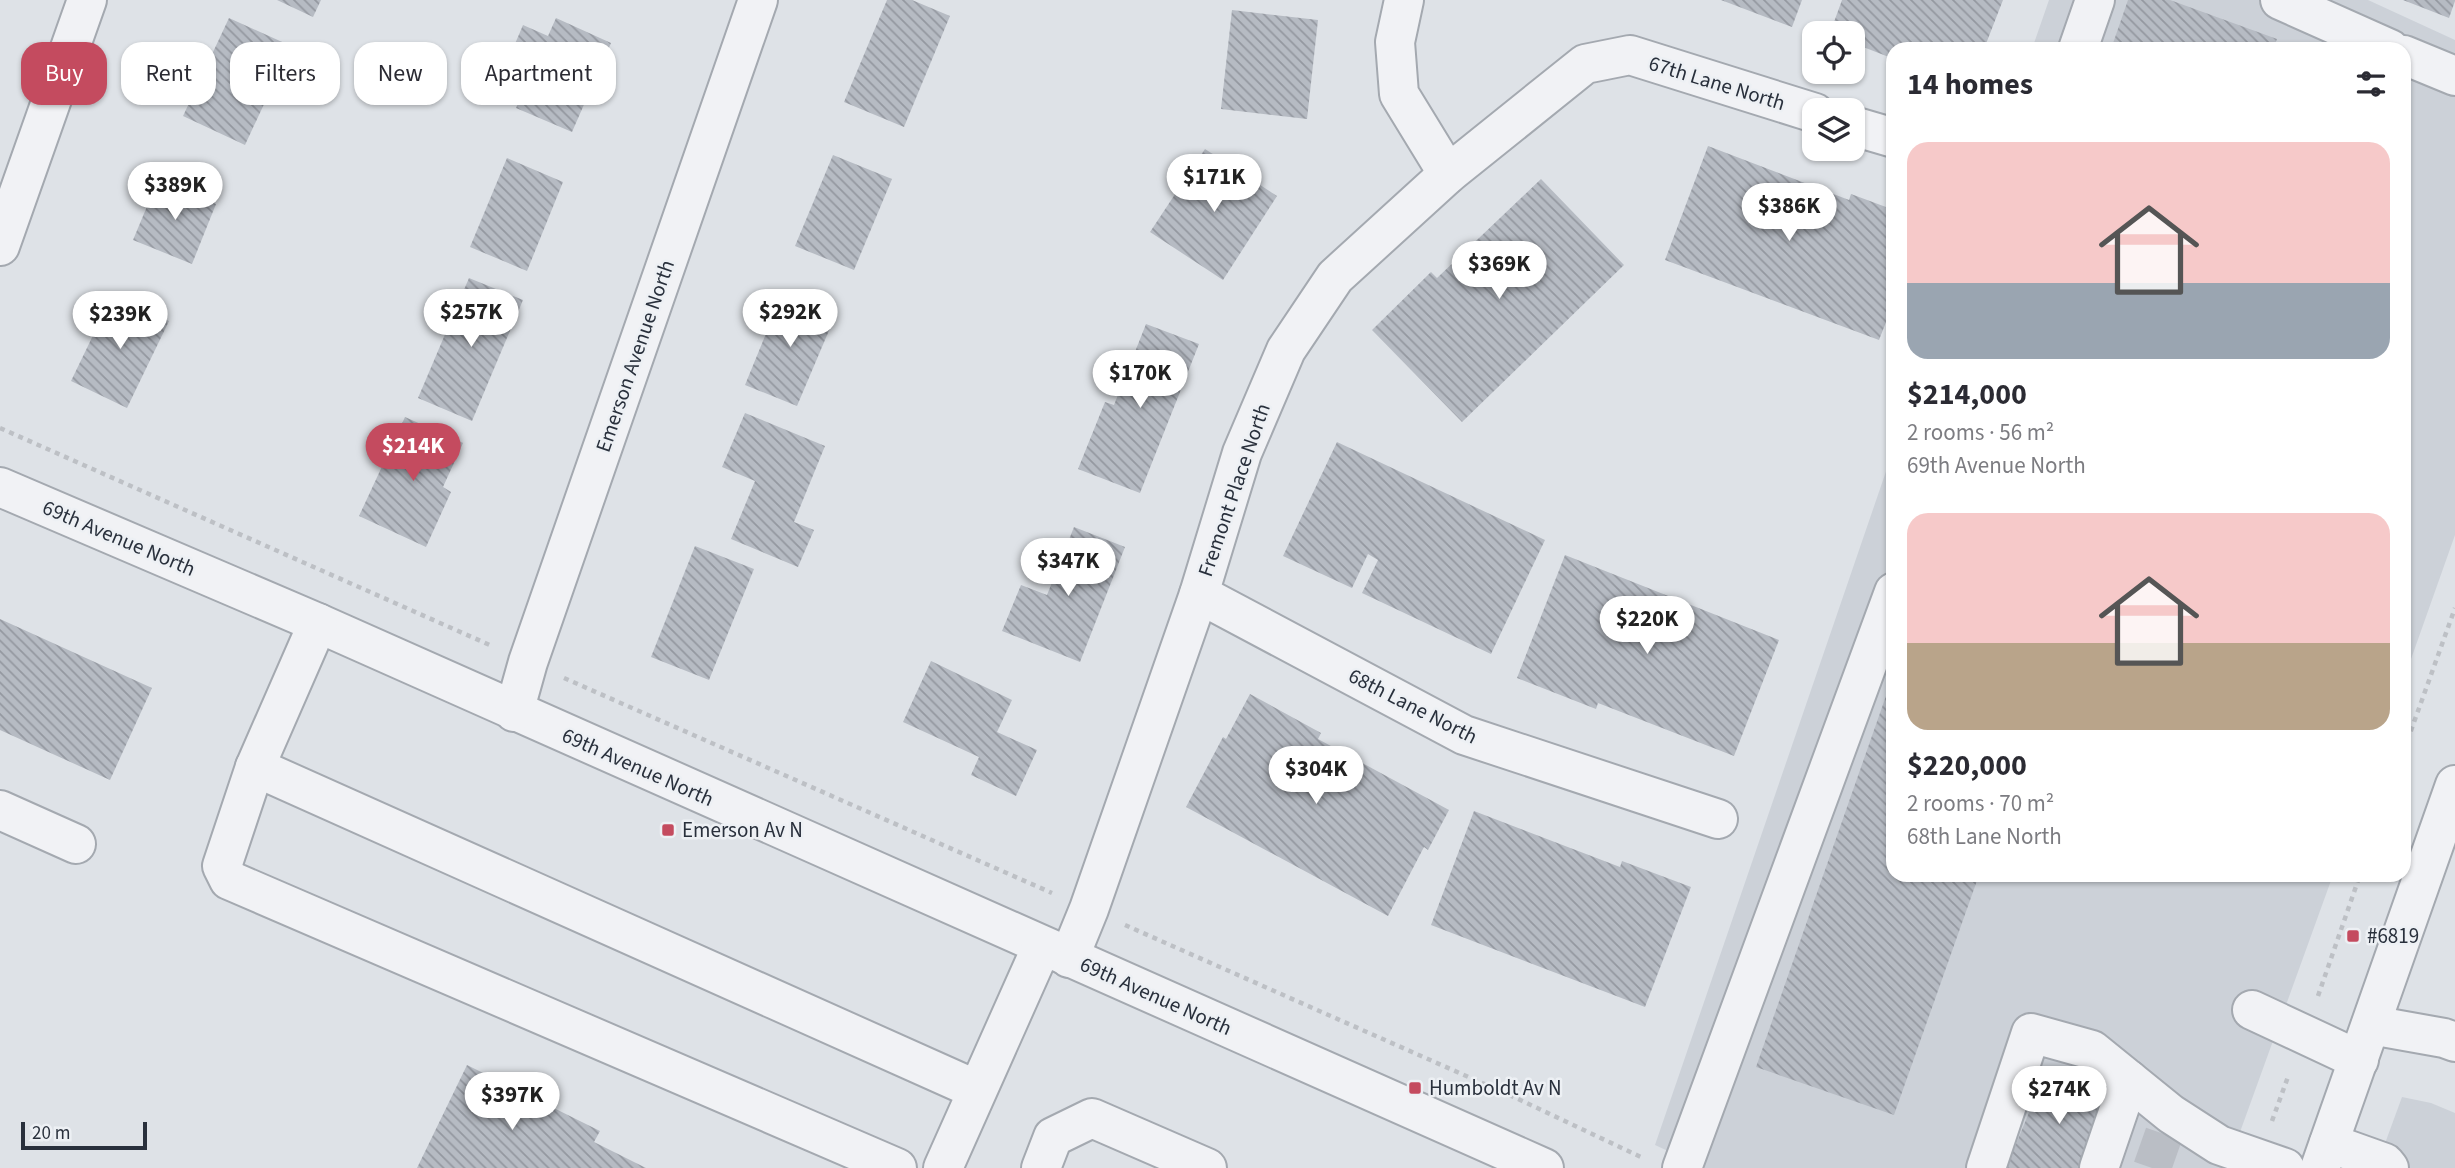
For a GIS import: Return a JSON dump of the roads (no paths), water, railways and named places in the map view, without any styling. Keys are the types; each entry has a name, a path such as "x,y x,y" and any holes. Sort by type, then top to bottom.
{"street":[{"path":"0,246 87,0"},
{"name":"Emerson Avenue North","path":"514,712 528,662 758,0"},
{"path":"1404,0 1395,42 1399,94 1448,174"},
{"path":"2080,42 2095,0"},
{"path":"2280,0 2374,42"},
{"name":"67th Lane North","path":"1448,174 1585,64 1630,55 1802,109"},
{"path":"2411,58 2455,76"},
{"path":"1865,129 1886,135"},
{"name":"Fremont Place North","path":"943,1168 978,1090 1055,952 1089,909 1199,594 1242,453 1286,350 1335,277 1448,174"},
{"name":"69th Avenue North","path":"0,487 318,623 1544,1168"},
{"name":"68th Lane North","path":"1199,594 1464,735 1718,819"},
{"path":"1667,1165 1886,612"},
{"path":"318,623 255,767 222,866 229,880 897,1168"},
{"path":"255,767 978,1090"},
{"path":"2389,1168 2385,1163 2325,1155 2455,785"},
{"path":"0,810 76,844"},
{"path":"2252,1010 2358,1060"},
{"path":"2371,1025 2455,1042"},
{"path":"1986,1168 2031,1033 2092,1050 2129,1080 2168,1124 2215,1156 2285,1168"},
{"path":"2099,1168 2129,1080"},
{"path":"1041,1168 1053,1137 1092,1118 1207,1168"}],"tunnel":[{"path":"2152,1168 2164,1134"}],"place":[{"name":"Emerson Av N","path":"668,830"},
{"name":"#6819","path":"2353,936"},
{"name":"Humboldt Av N","path":"1415,1088"}]}
